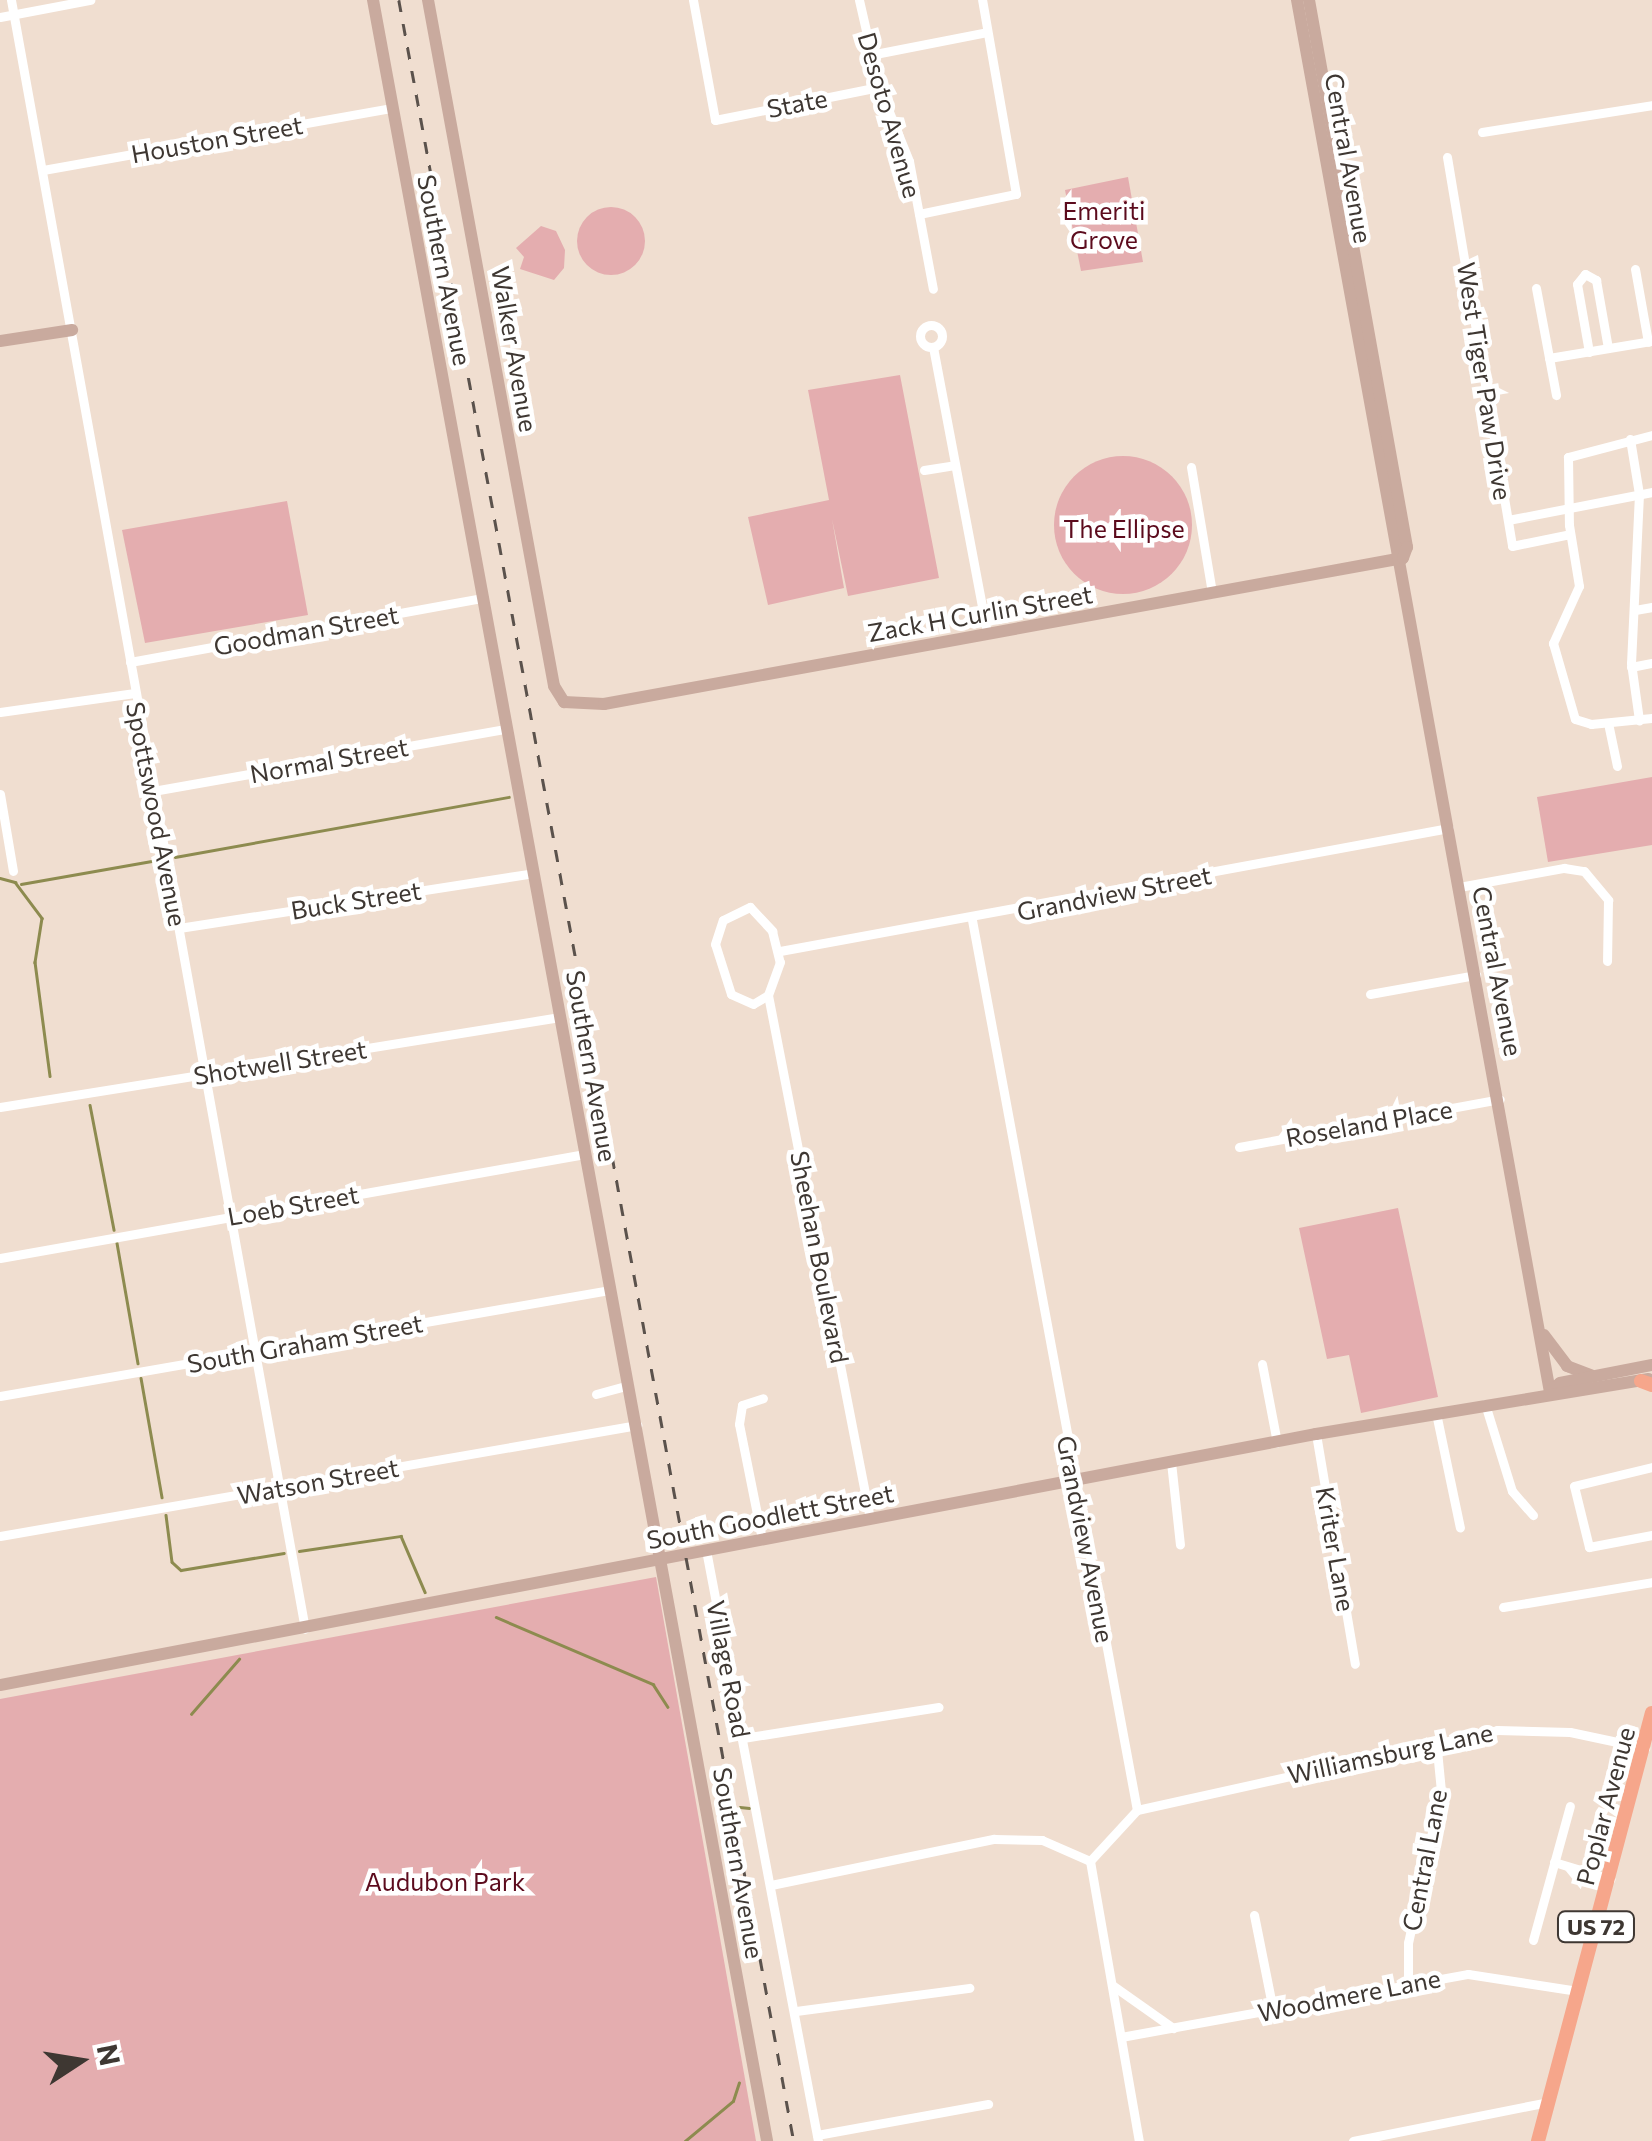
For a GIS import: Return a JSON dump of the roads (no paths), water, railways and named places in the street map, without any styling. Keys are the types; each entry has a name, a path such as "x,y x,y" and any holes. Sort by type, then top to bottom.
{"main road":[{"name":"Southern Avenue","path":"373,0 767,2141"},
{"name":"Walker Avenue","path":"428,0 554,686 564,702"},
{"name":"Central Avenue","path":"1297,0 1396,549 1403,558"},
{"name":"Central Avenue","path":"1308,0 1404,528 1403,558 1550,1392"},
{"path":"0,341 72,330"},
{"name":"Zack H Curlin Street","path":"564,702 591,706 1403,558"},
{"path":"1536,1314 1558,1356 1594,1376"},
{"name":"South Goodlett Street","path":"1550,1392 1560,1383 1652,1365"},
{"name":"South Goodlett Street","path":"0,1685 1316,1434 1550,1392 1648,1382"},
{"name":"Poplar Avenue","path":"1538,2141 1648,1741 1652,1713"}],"street":[{"name":"Spottswood Avenue","path":"11,0 305,1628"},
{"path":"0,17 90,0"},
{"name":"State","path":"693,0 714,120 880,88"},
{"name":"Desoto Avenue","path":"859,0 880,88 899,129 934,289"},
{"path":"919,214 1016,194 982,0"},
{"path":"870,55 987,32"},
{"path":"1482,132 1652,105"},
{"name":"Houston Street","path":"43,170 391,108"},
{"name":"West Tiger Paw Drive","path":"1447,157 1512,546 1570,534"},
{"path":"1549,358 1650,342 1635,269"},
{"path":"1590,352 1577,284 1585,274 1596,280 1608,348"},
{"path":"1536,288 1556,394"},
{"path":"933,347 986,634"},
{"path":"1652,435 1568,457 1570,534 1578,590 1553,643 1575,719 1608,723 1652,718"},
{"path":"1630,439 1640,494 1631,666 1640,720"},
{"path":"924,470 955,465"},
{"path":"1191,467 1212,592"},
{"path":"1508,520 1571,511 1652,492"},
{"path":"1637,550 1652,548"},
{"name":"Goodman Street","path":"130,662 481,598"},
{"path":"1635,610 1652,606"},
{"path":"1631,666 1652,663"},
{"path":"0,712 134,693"},
{"path":"1608,723 1617,766"},
{"name":"Normal Street","path":"154,791 506,729"},
{"path":"0,794 13,871"},
{"name":"Grandview Street","path":"780,951 972,920 1449,828"},
{"path":"1459,887 1564,868 1584,871 1608,900 1607,961"},
{"name":"Buck Street","path":"179,928 534,872"},
{"path":"768,995 753,1004 731,994 718,965 716,934 729,914 750,908 766,922 780,951"},
{"name":"Grandview Avenue","path":"972,920 1136,1810"},
{"name":"Sheehan Boulevard","path":"780,951 768,995 870,1519"},
{"path":"1370,994 1476,975"},
{"name":"Shotwell Street","path":"0,1106 560,1017"},
{"name":"Roseland Place","path":"1239,1147 1500,1099"},
{"name":"Loeb Street","path":"0,1258 586,1154"},
{"name":"South Graham Street","path":"0,1396 609,1290"},
{"path":"1262,1364 1277,1443"},
{"path":"596,1394 629,1385"},
{"path":"762,1539 739,1424 742,1404 763,1398"},
{"path":"1485,1404 1512,1491 1533,1515"},
{"path":"1436,1413 1460,1528"},
{"name":"Watson Street","path":"0,1536 636,1425"},
{"name":"Kriter Lane","path":"1316,1434 1355,1664"},
{"path":"1171,1462 1180,1545"},
{"path":"1652,1467 1579,1480 1574,1486 1589,1547 1652,1535"},
{"name":"Village Road","path":"706,1550 796,2010 817,2138"},
{"path":"1503,1608 1652,1582"},
{"path":"743,1738 939,1707"},
{"name":"Williamsburg Lane","path":"1136,1810 1436,1740 1528,1727 1648,1741"},
{"name":"Central Lane","path":"1408,1981 1411,1928 1441,1792 1436,1740"},
{"path":"1532,1940 1570,1806"},
{"path":"1090,1860 1136,1810"},
{"path":"771,1885 994,1839 1042,1840 1090,1860"},
{"path":"1090,1860 1139,2141"},
{"path":"1554,1862 1610,1879"},
{"path":"1254,1914 1273,2010"},
{"name":"Woodmere Lane","path":"1121,2037 1408,1981 1468,1974 1578,1991"},
{"path":"1112,1985 1173,2028"},
{"path":"796,2010 969,1988"},
{"path":"1354,2141 1549,2102"},
{"path":"817,2138 988,2104"}],"waterway":[{"path":"175,857 509,797"},
{"path":"21,884 157,860"},
{"path":"0,878 15,882 42,918 35,962 50,1076"},
{"path":"90,1105 114,1230"},
{"path":"117,1243 138,1363"},
{"path":"141,1378 162,1497"},
{"path":"166,1515 172,1562 181,1570 284,1553"},
{"path":"299,1551 401,1536 425,1592"},
{"path":"496,1617 653,1684 668,1707"},
{"path":"191,1714 239,1659"},
{"path":"716,1804 724,1807"},
{"path":"740,1807 749,1808"},
{"path":"685,2141 733,2101 739,2083"}],"railway":[{"path":"399,0 794,2141"}],"park label":[{"name":"Emeriti Grove","path":"1104,226"},
{"name":"The Ellipse","path":"1124,528"},
{"name":"Audubon Park","path":"445,1881"}]}
